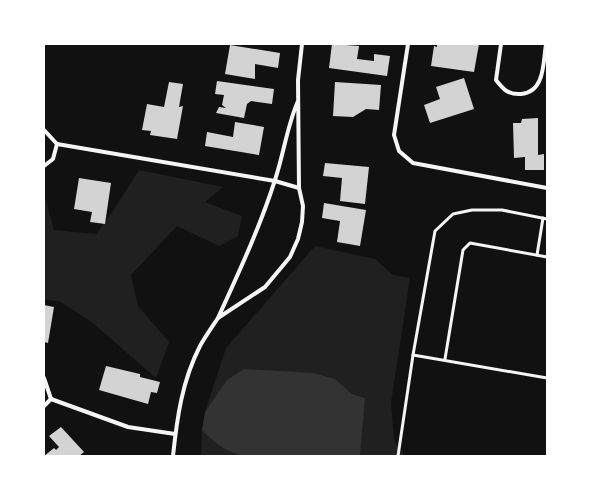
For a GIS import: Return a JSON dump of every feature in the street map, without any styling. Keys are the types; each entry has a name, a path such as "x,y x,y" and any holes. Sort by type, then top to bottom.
{"street":[{"path":"218,318 265,287 290,257 302,222 303,206 299,188 298,80 302,44"},
{"path":"408,44 394,135 399,151 413,163 547,188"},
{"path":"501,44 496,80 503,89 517,94 528,93 535,90 539,83 546,44"},
{"path":"173,456 179,405 186,378 200,346 218,318 254,240 275,181 290,119 298,101"},
{"path":"44,130 57,144 275,181 299,188"},
{"path":"44,166 53,159 57,144"},
{"path":"44,378 51,399"},
{"path":"51,399 128,427 175,434"},
{"path":"44,406 51,399"}],"lane":[{"path":"398,456 413,354 436,231 453,214 472,210 502,210 545,218 537,255"},
{"path":"445,360 463,250 470,243 547,257"},
{"path":"413,354 547,378"}],"shaded area":[{"path":"139,170 223,187 205,202 242,216 238,236 219,246 177,226 131,275 138,306 169,342 156,378 93,323 61,302 44,299 44,194 54,230 96,234 113,211"},
{"path":"315,246 375,259 393,275 410,278 391,403 394,440 405,456 358,456 365,398 352,394 335,379 215,399 205,412 226,348"},
{"path":"244,369 313,373 335,379 352,394 365,398 360,455 242,456 230,452 215,443 202,430 205,412 227,380"},
{"path":"202,430 220,446 230,452 242,456 201,456"}],"building":[{"path":"332,44 359,46 357,59 374,61 374,54 390,56 387,76 329,68"},
{"path":"437,44 479,44 474,72 431,66 434,46 437,47"},
{"path":"230,45 280,53 278,68 255,64 255,79 225,74"},
{"path":"464,78 474,109 430,123 424,105 440,99 436,87"},
{"path":"217,81 274,89 272,104 251,101 247,104 244,118 216,113 219,107 226,108 222,105 224,95 215,94"},
{"path":"169,82 183,84 179,107 183,106 177,139 150,135 151,131 142,130 147,104 164,107"},
{"path":"335,82 381,85 379,110 366,109 353,117 333,116"},
{"path":"538,118 538,155 544,154 544,170 525,170 525,157 514,158 513,123 521,123 522,119"},
{"path":"235,122 264,127 259,155 205,146 207,132 233,137"},
{"path":"325,163 369,167 365,204 340,201 342,178 323,176"},
{"path":"79,178 111,183 105,224 90,222 92,212 74,209"},
{"path":"324,203 366,210 360,246 337,242 340,221 322,218"},
{"path":"44,305 54,307 48,343 44,342"},
{"path":"106,366 140,374 140,377 160,382 157,393 151,392 148,404 99,390"},
{"path":"61,427 84,452 79,456 44,456 54,448 56,450 59,447 49,436"}]}
